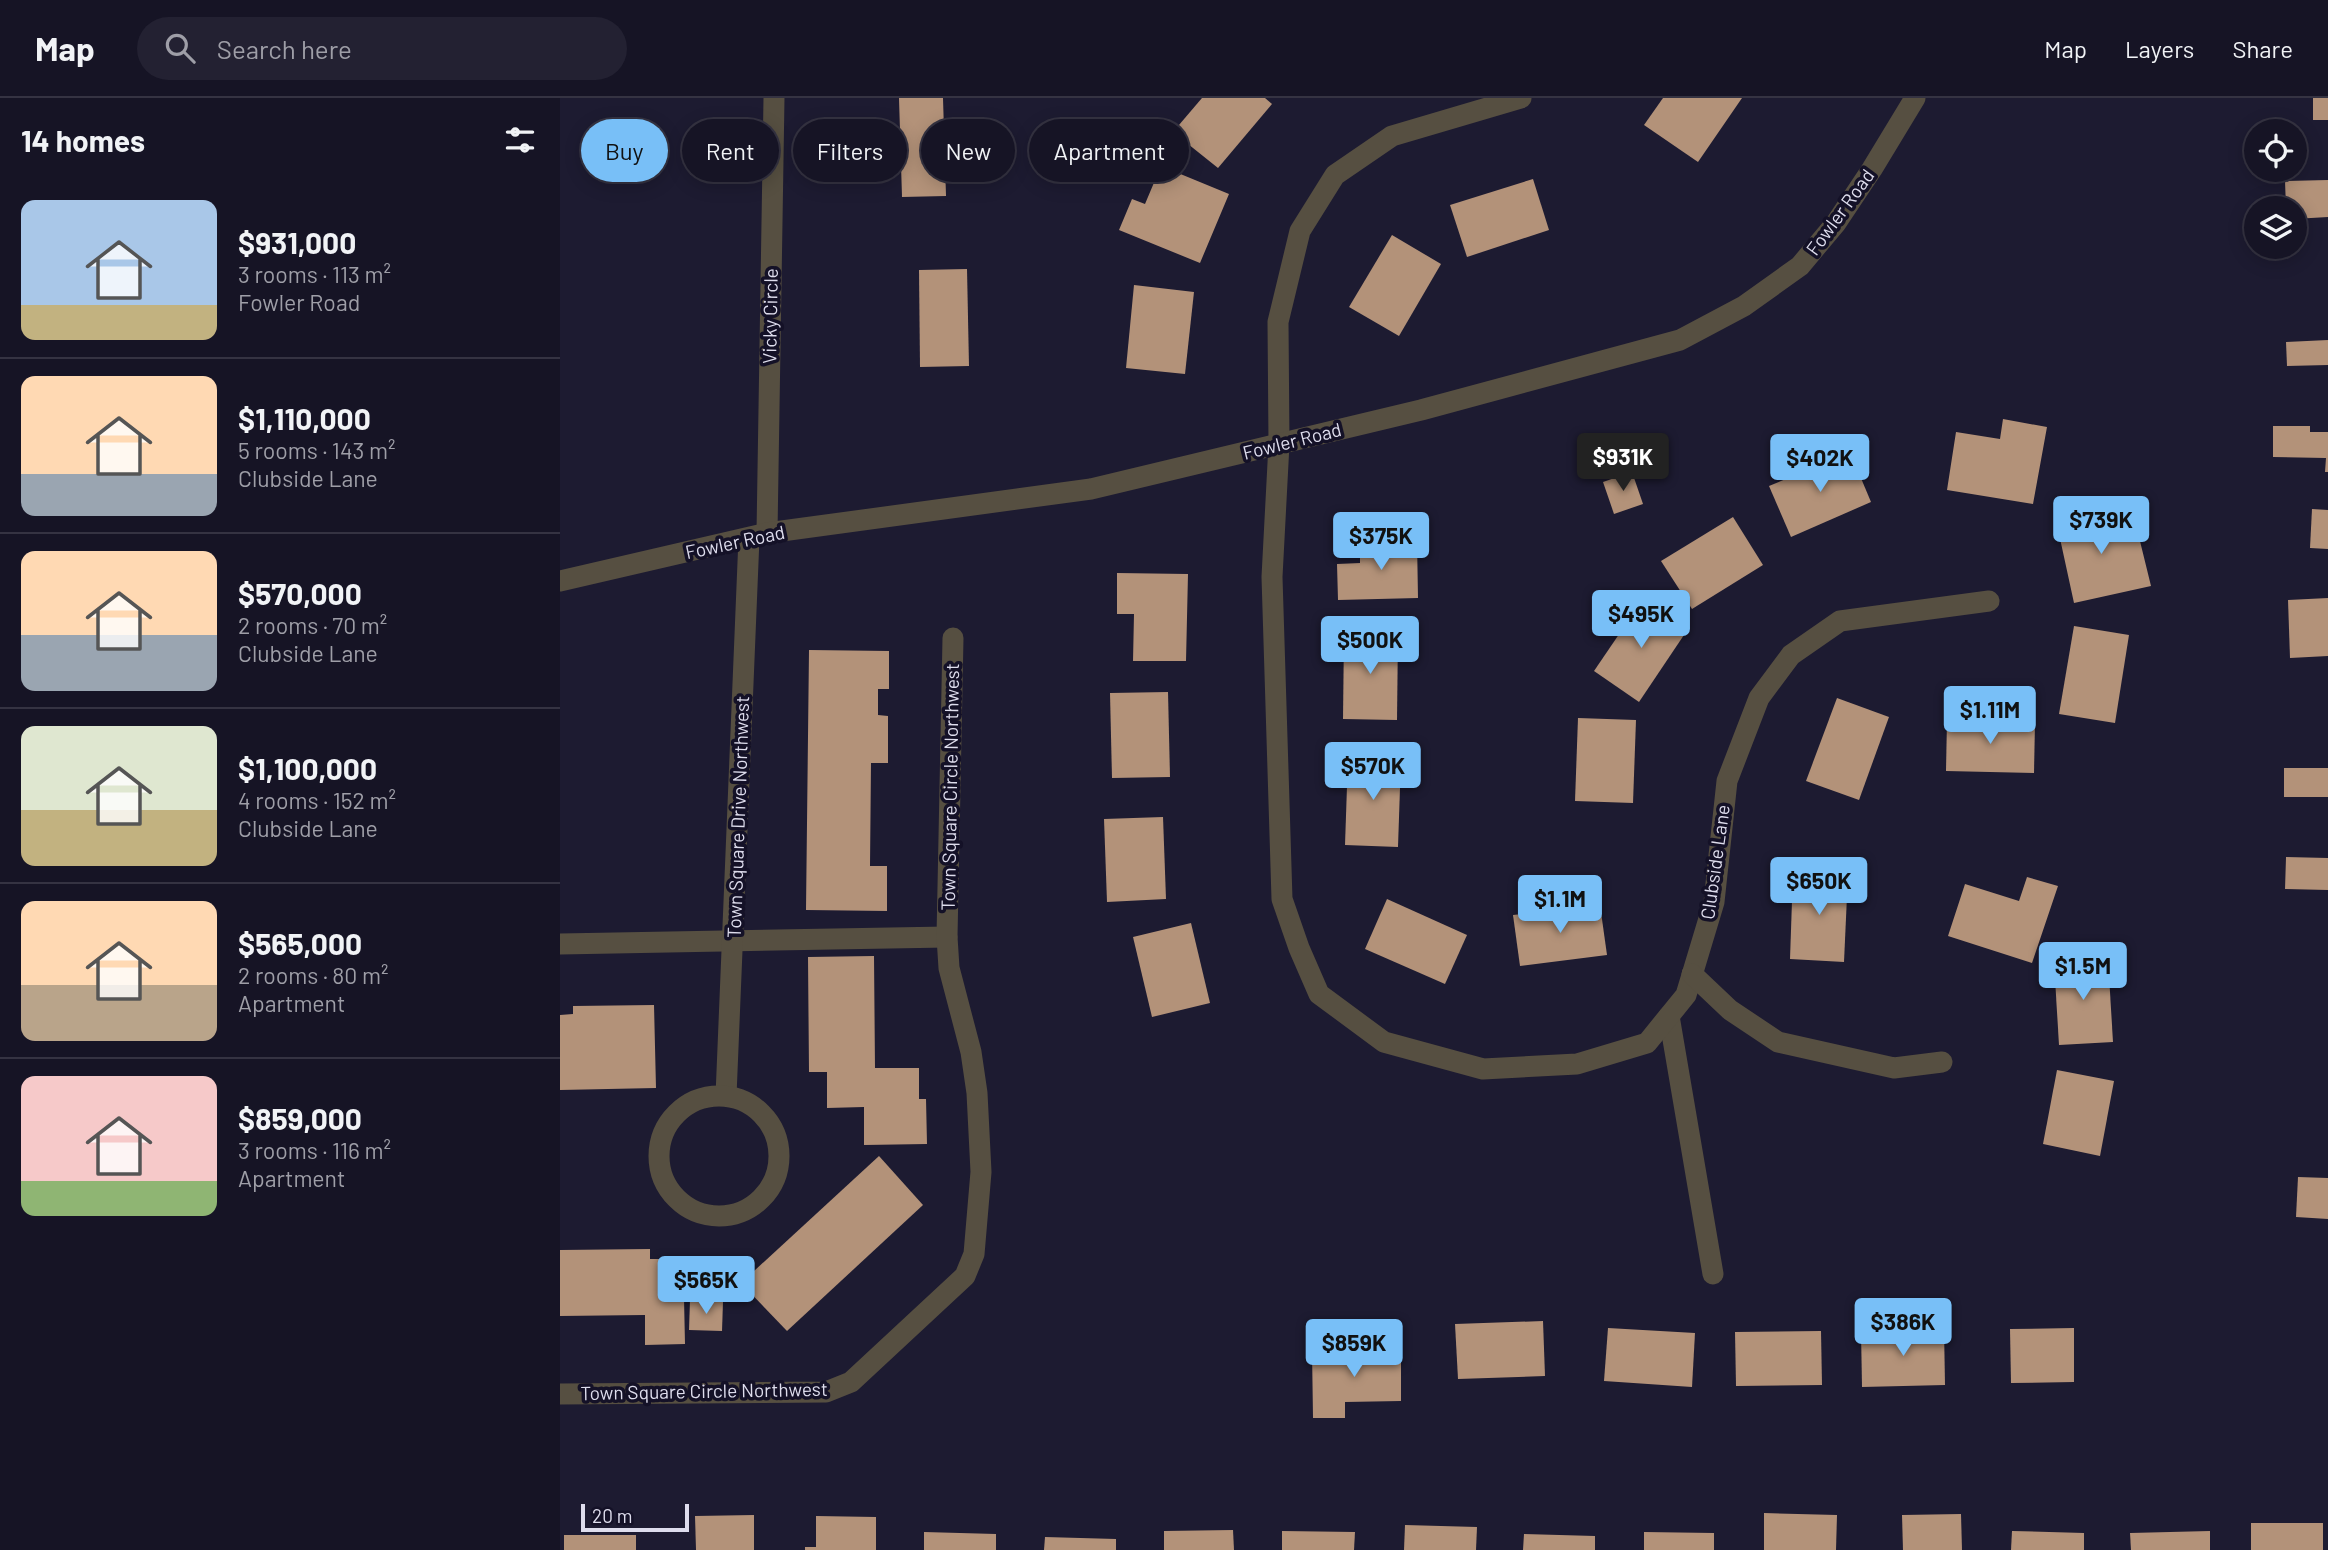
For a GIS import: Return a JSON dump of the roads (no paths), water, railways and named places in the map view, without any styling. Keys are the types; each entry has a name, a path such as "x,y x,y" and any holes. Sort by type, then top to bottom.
{"street":[{"name":"Vicky Circle","path":"758,536 774,98"},
{"name":"Clubside Lane","path":"1521,98 1392,136 1335,175 1300,231 1278,322 1279,444 1272,577 1282,899 1319,994 1384,1042 1483,1069 1577,1064 1647,1043 1686,995 1714,902 1727,781 1759,698 1791,655 1840,621 1989,601"},
{"name":"Fowler Road","path":"560,581 758,536 1091,489 1421,410 1680,340 1744,306 1800,266 1836,223 1915,98"},
{"name":"Town Square Drive Northwest","path":"726,1096 758,536"},
{"name":"Town Square Circle Northwest","path":"560,1394 826,1392 851,1382 965,1276 974,1254 981,1172 978,1093 971,1052 949,968 947,937 953,638"},
{"name":"Town Square Circle Northwest","path":"560,944 947,937"},
{"path":"1692,974 1730,1010 1777,1042 1894,1068 1942,1062"},
{"path":"1669,1016 1713,1274"},
{"path":"709,1096 726,1096 753,1105 769,1121 779,1141 780,1163 772,1187 754,1205 732,1216 706,1215 683,1205 668,1188 660,1165 660,1142 670,1120 688,1105 709,1096"}]}
